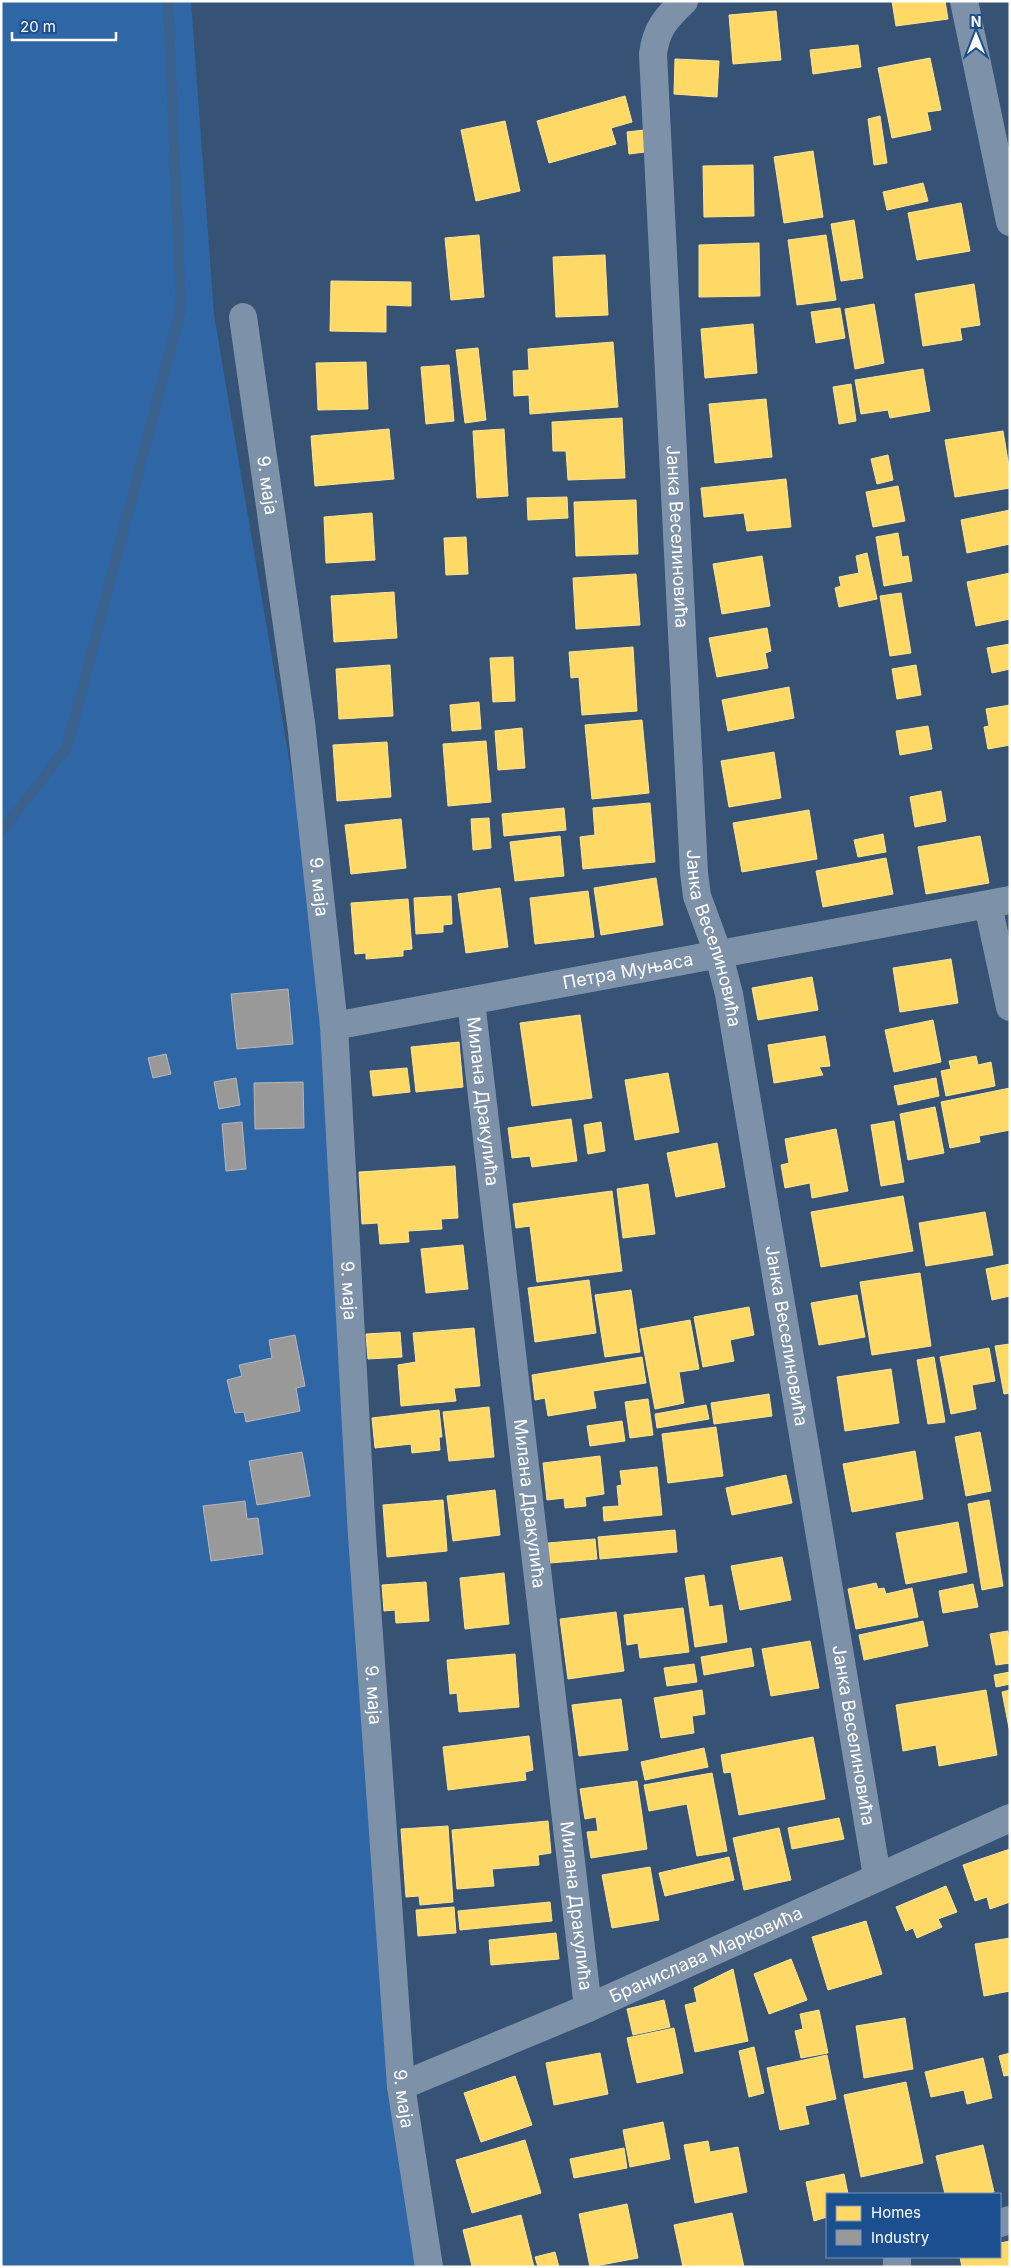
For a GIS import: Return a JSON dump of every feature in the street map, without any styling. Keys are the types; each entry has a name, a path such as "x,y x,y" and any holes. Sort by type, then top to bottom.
{"street":[{"name":"Јанка Веселиновића","path":"684,1 668,17 654,38 653,54 694,873 697,896 719,956 729,994 877,1876"},
{"path":"964,1 1010,222"},
{"name":"9. маја","path":"243,317 301,723 334,1026 361,1526 401,2086 429,2267"},
{"name":"Петра Муњаса","path":"334,1026 719,956 999,902"},
{"path":"999,902 1010,1007"},
{"name":"Милана Дракулића","path":"471,1001 588,2008"},
{"name":"Бранислава Марковића","path":"401,2086 588,2008 877,1876 1010,1818"}],"shaded area":[{"path":"1,1 191,1 214,314 334,1026 362,1536 429,2267 1,2267"}],"building: Homes":[{"path":"892,1 945,1 948,19 896,26"},
{"path":"776,11 781,60 733,64 729,15"},
{"path":"858,45 861,67 813,74 810,50"},
{"path":"930,58 941,110 927,112 931,130 892,138 878,68"},
{"path":"675,59 719,61 717,97 674,94"},
{"path":"625,96 632,122 611,128 616,144 549,163 537,121"},
{"path":"880,116 887,163 874,165 868,119"},
{"path":"505,121 520,191 476,201 461,130"},
{"path":"644,130 645,152 629,154 627,132"},
{"path":"813,151 823,217 784,223 774,157"},
{"path":"753,165 754,216 704,217 703,166"},
{"path":"923,183 928,201 887,210 883,192"},
{"path":"961,203 970,251 917,260 908,213"},
{"path":"854,220 863,278 841,281 831,224"},
{"path":"479,235 484,297 451,300 445,238"},
{"path":"826,235 836,300 797,305 788,240"},
{"path":"759,243 760,296 699,297 699,245"},
{"path":"605,255 608,315 556,317 553,257"},
{"path":"331,281 411,282 411,306 386,305 386,332 330,331"},
{"path":"974,284 980,325 960,328 962,340 923,346 915,294"},
{"path":"874,304 884,363 855,369 845,309"},
{"path":"840,308 845,338 816,343 811,312"},
{"path":"753,324 757,373 705,378 701,329"},
{"path":"613,342 618,407 530,414 529,395 514,396 513,371 529,370 528,349"},
{"path":"478,348 486,420 465,423 456,350"},
{"path":"366,362 368,409 318,410 316,363"},
{"path":"449,365 454,421 426,424 421,367"},
{"path":"923,369 930,411 890,418 888,410 861,414 855,380"},
{"path":"851,384 856,421 839,424 833,387"},
{"path":"766,399 772,457 715,463 709,404"},
{"path":"622,418 625,478 568,480 566,451 553,451 552,422"},
{"path":"389,429 394,479 315,486 311,436"},
{"path":"504,429 508,496 477,498 473,431"},
{"path":"1003,431 1010,473 1010,488 955,497 945,440"},
{"path":"888,455 893,480 877,484 871,459"},
{"path":"786,479 791,527 747,531 744,513 704,517 701,488"},
{"path":"898,486 905,521 873,527 866,492"},
{"path":"567,497 568,518 528,520 527,498"},
{"path":"636,500 638,554 576,556 574,502"},
{"path":"1010,510 1010,544 967,553 961,520"},
{"path":"372,513 375,560 326,563 324,517"},
{"path":"898,533 902,557 908,556 912,581 884,586 876,537"},
{"path":"466,537 468,574 446,575 444,538"},
{"path":"867,553 877,599 839,607 835,588 841,586 839,577 859,573 856,556"},
{"path":"762,556 770,606 722,614 713,564"},
{"path":"1010,573 1010,619 976,626 967,582"},
{"path":"636,574 640,625 576,629 573,578"},
{"path":"394,592 397,638 334,642 331,596"},
{"path":"901,593 911,653 890,656 880,596"},
{"path":"767,628 771,651 765,653 768,668 717,677 709,638"},
{"path":"1010,644 1010,669 992,673 987,648"},
{"path":"633,647 637,711 582,715 579,677 571,678 569,652"},
{"path":"513,657 515,701 493,702 490,658"},
{"path":"390,665 393,716 339,719 336,669"},
{"path":"916,665 921,695 897,699 892,669"},
{"path":"789,687 794,718 728,731 722,700"},
{"path":"479,702 481,729 452,731 450,705"},
{"path":"1010,705 1010,745 988,749 984,727 989,726 986,709"},
{"path":"642,720 649,793 592,799 585,725"},
{"path":"928,726 932,749 900,755 896,731"},
{"path":"522,728 525,768 498,770 495,731"},
{"path":"486,741 491,802 448,806 443,744"},
{"path":"387,742 391,797 337,801 333,745"},
{"path":"774,752 781,798 729,807 721,761"},
{"path":"941,791 946,821 915,827 910,797"},
{"path":"650,803 655,862 583,869 580,837 595,835 593,808"},
{"path":"564,808 566,830 504,836 502,814"},
{"path":"809,810 817,859 742,872 733,823"},
{"path":"489,818 491,848 473,850 471,819"},
{"path":"401,819 406,868 351,874 345,825"},
{"path":"883,834 886,852 858,857 854,840"},
{"path":"560,836 564,876 515,881 510,842"},
{"path":"980,836 989,883 926,894 918,847"},
{"path":"886,858 893,894 823,907 816,871"},
{"path":"656,878 663,925 601,935 594,888"},
{"path":"500,888 508,947 466,953 458,894"},
{"path":"588,891 594,937 535,944 530,898"},
{"path":"451,896 452,924 443,925 443,932 416,934 414,898"},
{"path":"408,899 412,949 403,950 403,956 366,959 366,953 355,954 351,903"},
{"path":"951,959 958,1003 900,1012 893,968"},
{"path":"812,977 818,1010 758,1020 752,988"},
{"path":"580,1015 592,1098 532,1106 520,1023"},
{"path":"933,1020 941,1062 894,1072 885,1030"},
{"path":"825,1036 830,1066 819,1067 823,1075 774,1083 768,1045"},
{"path":"459,1042 463,1087 416,1092 411,1047"},
{"path":"976,1056 978,1065 991,1062 995,1086 946,1096 941,1071 951,1069 949,1061"},
{"path":"407,1068 410,1092 373,1096 370,1071"},
{"path":"668,1073 679,1132 635,1140 625,1080"},
{"path":"936,1078 939,1096 898,1105 894,1086"},
{"path":"1010,1088 1010,1130 979,1136 980,1142 950,1148 941,1102"},
{"path":"935,1107 944,1153 908,1160 900,1114"},
{"path":"571,1119 577,1161 532,1167 530,1156 512,1158 508,1128"},
{"path":"894,1121 904,1182 881,1186 871,1125"},
{"path":"601,1122 605,1151 588,1154 584,1125"},
{"path":"836,1129 848,1191 812,1198 810,1183 785,1188 781,1165 789,1163 785,1139"},
{"path":"717,1143 725,1187 676,1197 667,1153"},
{"path":"455,1166 458,1218 441,1219 442,1229 408,1231 409,1242 380,1244 378,1223 362,1224 359,1172"},
{"path":"648,1184 655,1234 623,1238 617,1189"},
{"path":"612,1191 622,1271 537,1282 530,1226 516,1228 513,1204"},
{"path":"903,1196 913,1251 821,1267 811,1212"},
{"path":"985,1212 993,1255 926,1266 919,1223"},
{"path":"463,1245 468,1289 426,1293 421,1249"},
{"path":"1010,1264 1010,1296 992,1300 986,1269"},
{"path":"920,1273 931,1346 872,1355 860,1282"},
{"path":"589,1280 596,1333 535,1342 528,1288"},
{"path":"631,1290 640,1352 605,1357 595,1295"},
{"path":"857,1295 865,1337 819,1345 811,1303"},
{"path":"749,1307 754,1335 730,1340 734,1361 703,1367 694,1317"},
{"path":"690,1320 699,1369 679,1372 684,1403 655,1409 640,1329"},
{"path":"474,1328 480,1386 454,1388 456,1401 401,1406 398,1365 416,1362 413,1333"},
{"path":"400,1332 402,1357 368,1359 366,1334"},
{"path":"1010,1344 1010,1393 1004,1394 995,1346"},
{"path":"989,1348 995,1381 972,1385 976,1409 951,1414 940,1357"},
{"path":"642,1357 646,1383 593,1391 596,1408 548,1416 545,1398 535,1400 532,1375"},
{"path":"934,1357 945,1422 928,1424 917,1360"},
{"path":"891,1369 899,1423 845,1431 837,1377"},
{"path":"769,1394 772,1416 714,1424 711,1403"},
{"path":"648,1399 653,1435 630,1438 625,1402"},
{"path":"706,1405 709,1419 657,1428 655,1414"},
{"path":"489,1407 494,1457 449,1461 443,1412"},
{"path":"439,1410 442,1437 439,1437 440,1450 412,1453 411,1444 375,1448 372,1418"},
{"path":"622,1421 625,1441 590,1446 587,1426"},
{"path":"716,1427 723,1476 668,1483 662,1434"},
{"path":"980,1432 991,1491 966,1496 955,1437"},
{"path":"915,1451 923,1499 852,1512 843,1464"},
{"path":"600,1456 604,1494 585,1497 586,1506 565,1508 564,1498 547,1500 543,1463"},
{"path":"657,1467 662,1515 604,1521 603,1507 619,1506 617,1486 622,1485 620,1471"},
{"path":"786,1475 792,1503 732,1515 726,1488"},
{"path":"495,1490 500,1535 453,1541 447,1496"},
{"path":"443,1500 447,1551 387,1557 383,1505"},
{"path":"989,1500 1003,1586 982,1590 968,1504"},
{"path":"958,1522 967,1572 906,1584 896,1533"},
{"path":"675,1530 677,1552 600,1559 598,1537"},
{"path":"595,1539 597,1559 550,1563 548,1543"},
{"path":"782,1557 791,1600 740,1610 731,1566"},
{"path":"504,1573 509,1624 465,1629 460,1578"},
{"path":"704,1575 709,1607 722,1605 727,1642 695,1647 685,1578"},
{"path":"426,1582 429,1621 396,1623 395,1610 384,1611 382,1585"},
{"path":"876,1583 878,1589 884,1588 886,1594 912,1588 918,1617 856,1629 848,1589"},
{"path":"973,1584 978,1607 943,1613 939,1591"},
{"path":"683,1608 689,1652 640,1658 638,1643 627,1645 624,1615"},
{"path":"616,1612 624,1671 568,1679 560,1619"},
{"path":"923,1621 928,1646 864,1660 859,1635"},
{"path":"1008,1631 1010,1663 996,1665 990,1634"},
{"path":"810,1641 819,1688 771,1696 762,1649"},
{"path":"751,1648 754,1666 704,1675 701,1657"},
{"path":"515,1654 519,1707 459,1712 457,1693 450,1694 447,1660"},
{"path":"694,1664 697,1682 667,1686 664,1668"},
{"path":"1010,1672 1010,1684 996,1687 994,1675"},
{"path":"702,1690 705,1714 692,1716 694,1733 661,1738 654,1698"},
{"path":"986,1690 997,1755 939,1766 936,1745 903,1751 896,1705"},
{"path":"1010,1690 1010,1733 1002,1692"},
{"path":"621,1699 628,1750 579,1756 572,1705"},
{"path":"529,1736 533,1770 525,1772 526,1780 448,1790 443,1747"},
{"path":"813,1737 825,1799 739,1815 731,1772 724,1773 721,1755"},
{"path":"704,1748 708,1767 645,1780 641,1762"},
{"path":"712,1773 727,1851 697,1856 687,1804 649,1811 644,1785"},
{"path":"637,1781 647,1849 591,1858 587,1832 598,1831 596,1817 585,1819 580,1789"},
{"path":"839,1818 844,1839 792,1849 788,1828"},
{"path":"548,1821 551,1853 538,1855 539,1865 492,1869 494,1886 457,1889 452,1830"},
{"path":"448,1826 453,1902 420,1905 419,1896 406,1897 401,1829"},
{"path":"779,1828 791,1880 744,1890 733,1838"},
{"path":"1010,1849 1010,1902 990,1909 987,1897 975,1901 963,1865"},
{"path":"729,1857 734,1880 665,1896 659,1873"},
{"path":"650,1867 659,1920 612,1928 602,1875"},
{"path":"946,1886 957,1912 938,1919 942,1927 917,1938 913,1928 906,1931 896,1907"},
{"path":"550,1902 552,1921 460,1930 458,1911"},
{"path":"454,1907 456,1933 418,1936 416,1910"},
{"path":"866,1921 882,1974 828,1990 812,1937"},
{"path":"556,1933 559,1959 491,1965 489,1940"},
{"path":"1010,1938 1010,1991 984,1996 975,1944"},
{"path":"791,1959 807,2000 769,2014 754,1974"},
{"path":"733,1969 748,2041 695,2052 685,2005 697,2002 694,1988"},
{"path":"664,2000 670,2027 633,2035 627,2009"},
{"path":"819,2010 828,2053 801,2058 795,2031 803,2029 800,2014"},
{"path":"905,2018 913,2069 864,2078 856,2026"},
{"path":"674,2028 683,2073 637,2083 627,2038"},
{"path":"754,2047 764,2093 749,2097 739,2051"},
{"path":"600,2053 608,2094 554,2105 546,2063"},
{"path":"1010,2053 1010,2075 1004,2076 999,2056"},
{"path":"827,2055 836,2099 805,2106 809,2124 780,2130 767,2068"},
{"path":"983,2058 992,2098 967,2104 964,2090 931,2097 925,2072"},
{"path":"515,2076 532,2125 481,2142 464,2093"},
{"path":"906,2082 923,2163 861,2177 844,2095"},
{"path":"663,2122 670,2159 630,2167 623,2130"},
{"path":"525,2140 541,2193 472,2213 456,2160"},
{"path":"708,2141 710,2152 738,2147 747,2192 695,2203 684,2145"},
{"path":"983,2145 994,2192 945,2193 936,2156"},
{"path":"624,2148 627,2168 574,2178 570,2159"},
{"path":"844,2174 848,2193 826,2193 826,2217 814,2221 806,2182"},
{"path":"627,2204 638,2258 590,2267 579,2214"},
{"path":"732,2213 744,2267 683,2267 674,2225"},
{"path":"521,2215 534,2267 472,2266 463,2230"},
{"path":"1010,2241 1010,2267 962,2267 960,2258 1001,2258 1001,2243"},
{"path":"555,2252 559,2267 538,2267 535,2257"}],"building: Industry":[{"path":"288,989 293,1044 237,1049 231,994"},
{"path":"166,1054 171,1074 153,1078 148,1058"},
{"path":"236,1078 240,1105 219,1109 214,1082"},
{"path":"303,1082 304,1128 255,1129 254,1083"},
{"path":"242,1122 246,1169 226,1171 222,1124"},
{"path":"295,1335 305,1386 296,1388 300,1411 246,1422 244,1412 235,1413 227,1380 242,1376 239,1365 272,1358 269,1340"},
{"path":"302,1452 310,1496 257,1505 249,1461"},
{"path":"245,1501 247,1519 258,1518 263,1554 211,1561 203,1506"}],"waterway":[{"path":"1,832 67,747 181,309 168,1"}]}
